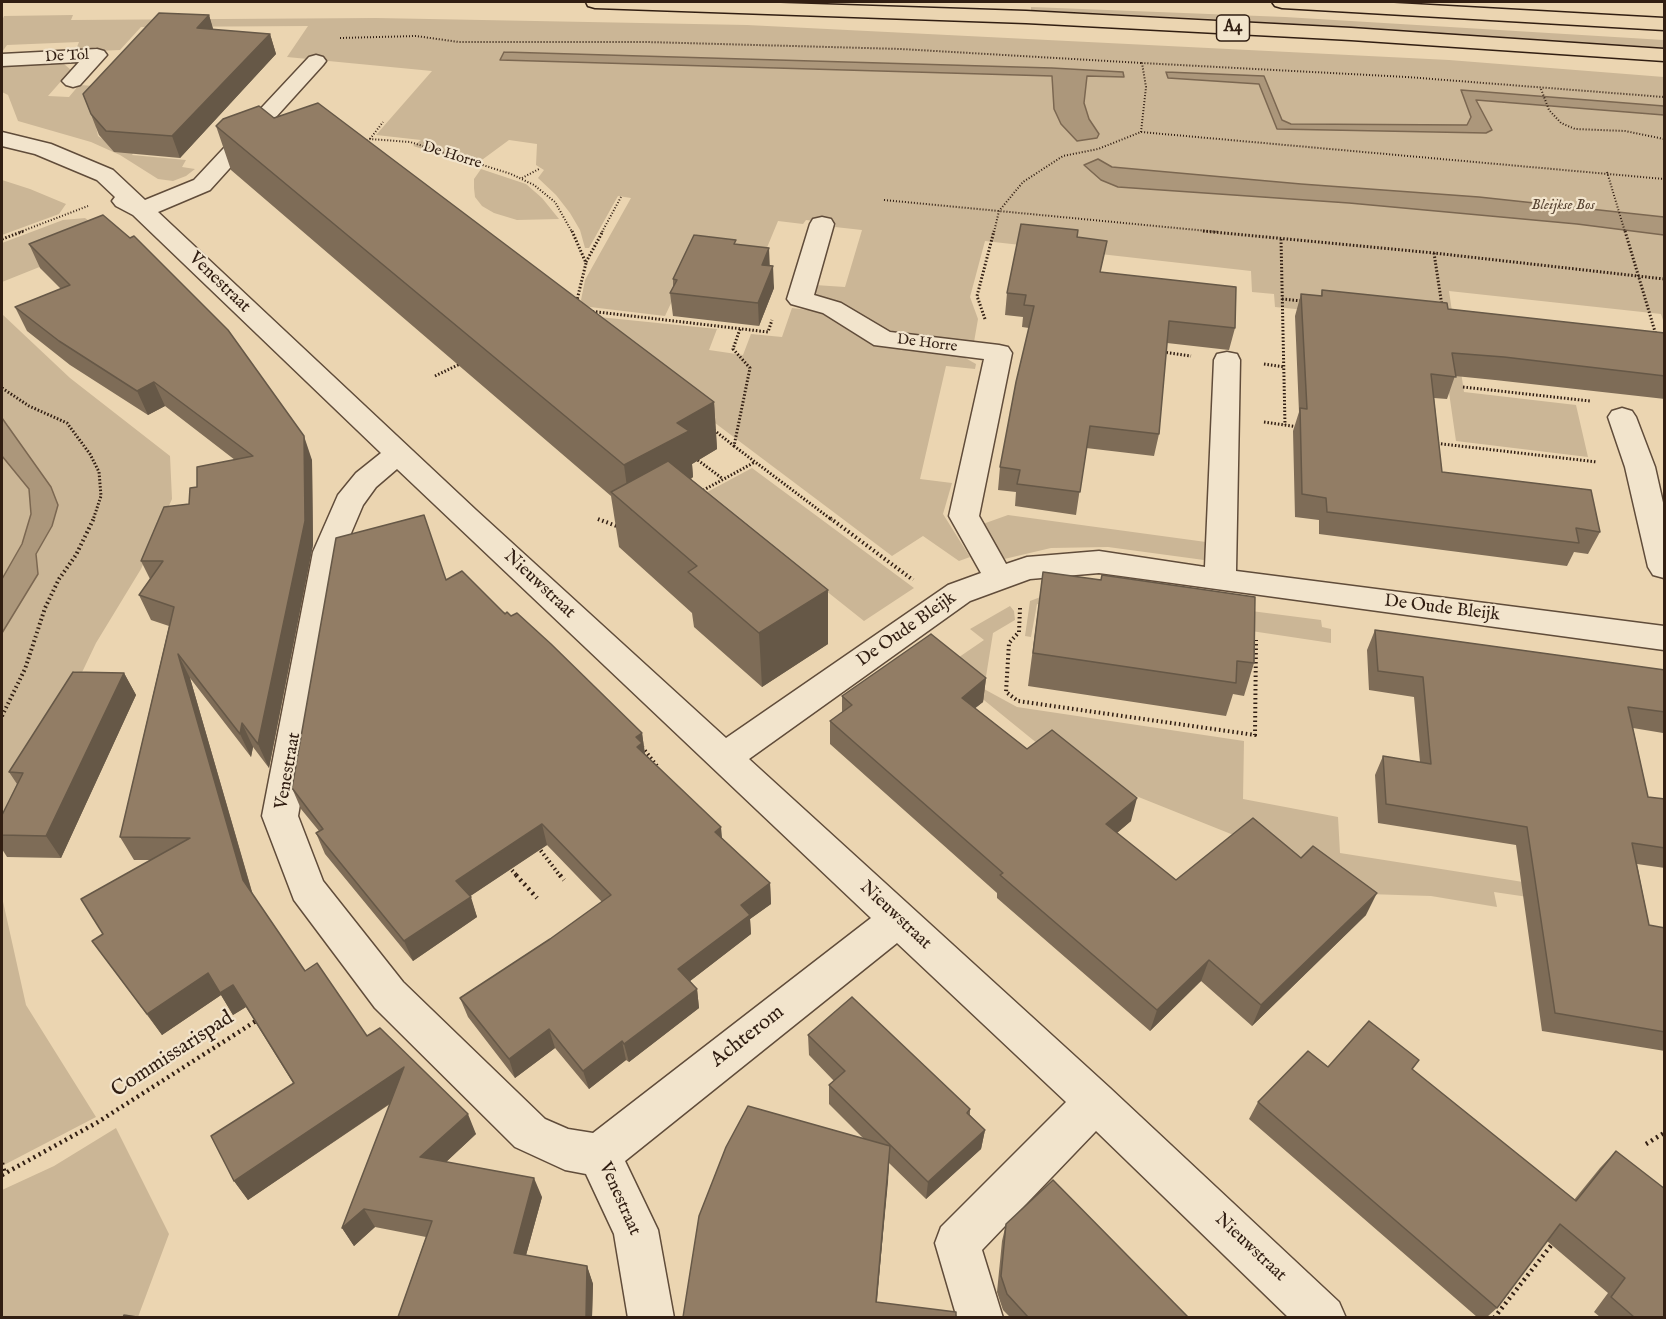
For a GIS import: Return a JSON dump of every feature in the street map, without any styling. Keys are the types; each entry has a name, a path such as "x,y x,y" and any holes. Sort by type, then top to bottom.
{"highway":[{"name":"A4","path":"595,2 1026,17 1362,35 1665,55"},
{"path":"1282,2 1665,24"}],"street":[{"name":"De Tol","path":"2,60 97,55 73,81"},
{"path":"142,210 202,185 316,61"},
{"name":"Venestraat","path":"2,138 43,149 105,175 398,454 366,480 349,502 328,552 280,816 307,890 389,995 530,1133 565,1149 599,1155 636,1230 651,1317"},
{"name":"Venestraat","path":"2,156 60,172 142,210"},
{"path":"800,299 822,224"},
{"name":"De Horre","path":"800,299 832,308 883,339 999,353"},
{"path":"999,353 964,516 999,578"},
{"path":"1220,580 1227,360"},
{"path":"1622,417 1640,467 1665,567"},
{"name":"Nieuwstraat","path":"398,454 1323,1317"},
{"name":"De Oude Bleijk","path":"724,758 958,593 1027,568 1100,562 1220,580 1665,638"},
{"name":"Achterom","path":"599,1155 898,919"},
{"path":"980,1317 957,1243 1095,1102"}],"path":[{"path":"316,61 340,38 416,36 459,42 647,42 889,49 1407,77 1665,97"},
{"path":"1142,63 1146,87 1142,132"},
{"path":"1541,88 1549,110 1561,123 1575,129 1625,131 1665,139"},
{"path":"362,143 370,139 384,122"},
{"path":"999,211 1023,182 1063,156 1098,149 1142,132 1665,179"},
{"name":"De Horre","path":"370,139 410,142 534,185 555,202 567,220 586,263"},
{"path":"522,179 539,169"},
{"path":"1607,172 1658,343"},
{"path":"574,309 586,263 621,197"},
{"path":"884,200 1434,253 1665,279"},
{"path":"2,239 97,203"},
{"name":"De Horre","path":"999,211 977,296 985,319 982,341 999,353"},
{"path":"1281,239 1285,425"},
{"path":"1434,253 1442,308"},
{"path":"586,311 768,332 781,297 800,299"},
{"path":"1282,299 1305,302"},
{"path":"734,446 750,368 733,349 740,329"},
{"path":"1158,352 1284,367"},
{"path":"435,376 465,362"},
{"path":"1463,387 1596,402"},
{"path":"2,388 29,406 67,423 90,454 99,472 101,496 92,524 76,555 58,579 45,608 25,669 2,716"},
{"path":"1225,417 1309,428"},
{"path":"706,424 922,587 958,593"},
{"path":"1427,442 1640,467"},
{"path":"687,451 723,479"},
{"path":"692,496 755,462"},
{"path":"598,519 620,527"},
{"path":"999,578 1021,609 1019,632 1009,644 1006,692 1018,701 1255,735 1256,640"},
{"path":"648,772 657,766 624,724 661,700"},
{"path":"546,839 536,845 564,880"},
{"path":"505,863 537,898"},
{"name":"Commissarispad","path":"3,1174 98,1122 268,1013"},
{"path":"1646,1144 1665,1133"},
{"path":"2,1163 3,1174"},
{"path":"1494,1317 1559,1236"}],"green space":[{"path":"1031,7 1285,17 1664,40 1664,48 1212,19 1031,10"},
{"name":"Bleijkse Bos","path":"73,15 71,20 376,18 747,25 1449,60 1664,77 1664,106 1462,91 1471,117 1467,125 1291,124 1282,121 1264,76 1168,78 1259,84 1277,129 1486,130 1475,100 1664,115 1664,323 1661,314 1449,291 1464,392 1576,405 1588,457 1456,441 1439,323 1275,307 1274,294 1252,292 1251,271 985,241 970,297 978,319 974,342 895,333 881,329 848,307 818,296 814,290 815,285 845,287 862,230 806,220 803,224 778,221 766,250 693,256 665,316 590,307 583,305 581,300 585,280 631,198 618,196 589,248 585,248 580,230 570,213 556,195 538,178 544,170 536,165 537,144 509,140 475,165 413,146 421,140 376,135 432,71 287,57 308,26 141,27 120,50 75,52 79,42 7,45 2,52 4,16","holes":["504,52 1123,72 1124,77 1087,76 1086,80 1052,79 1052,76 501,60"]},
{"path":"64,64 71,70 48,96 69,97 79,85 110,87 89,111 105,113 96,126 98,136 112,145 137,148 132,155 186,160 182,167 195,169 186,176 173,181 158,179 120,155 91,142 18,121 8,95 2,92 2,66"},
{"path":"481,169 526,184 542,198 559,219 517,220 494,213 482,206 475,197 474,188 474,179"},
{"path":"2,180 66,204 59,214 2,235"},
{"path":"85,218 112,238 2,282 2,243 63,220"},
{"path":"792,308 826,312 960,355 976,364 975,369 946,366 920,479 952,483 943,514 970,557 959,561 923,536 892,556 574,317 579,315 717,329 709,350 743,355 751,334 782,337"},
{"path":"2,314 70,378 170,456 172,499 141,569 96,643 2,840 2,633 38,574 36,554 52,526 8,425 2,418"},
{"path":"2,456 29,489 31,514 22,544 2,579"},
{"path":"752,468 914,588 864,621 742,524 698,497"},
{"path":"1008,515 1206,542 1204,560 1108,547 1051,548 1000,560 980,525"},
{"path":"1096,591 1321,620 1322,627 1331,629 1331,643 1092,607 1091,611 1037,604 1031,637 1025,636 1030,601 1051,593"},
{"path":"1010,606 1014,611 1015,620 993,633 984,689 1017,707 1244,741 1243,799 1338,817 1340,853 1561,888 1562,902 1494,892 1497,907 1431,896 1367,894 1246,840 1126,792 1102,796 931,657 949,664 984,640 970,629"},
{"path":"2,897 26,1005 96,1117 2,1166"},
{"path":"116,1128 169,1234 138,1317 2,1317 2,1190 54,1166"}],"shaded area":[{"path":"504,52 1052,68 1123,72 1124,77 1087,76 1084,103 1089,119 1099,134 1097,138 1077,141 1061,124 1054,109 1052,76 500,60"},
{"path":"1166,72 1264,76 1282,120 1291,124 1467,125 1471,117 1461,90 1664,106 1664,115 1476,100 1492,130 1486,133 1277,129 1259,84 1168,78"},
{"path":"1098,159 1112,167 1479,197 1664,217 1664,235 1577,224 1349,203 1118,187 1101,180 1084,165"},
{"path":"2,418 51,487 58,505 52,526 36,554 38,574 2,633 2,579 22,544 31,514 29,489 2,456"}],"building":[{"path":"159,13 209,15 197,28 270,34 172,136 106,131 91,114 83,94"},
{"path":"318,103 714,402 677,423 689,431 624,465 216,126 223,119 259,106 274,118"},
{"path":"103,215 130,238 134,236 228,330 304,436 305,521 258,744 242,723 240,734 178,654 243,880 305,971 317,963 367,1036 380,1028 468,1114 420,1157 534,1178 514,1253 587,1266 586,1317 398,1317 432,1221 364,1209 342,1228 404,1067 234,1181 211,1136 294,1083 233,985 220,993 208,973 147,1014 92,941 103,934 81,899 190,838 120,837 174,607 139,595 163,561 141,561 164,507 189,504 190,488 197,487 197,467 253,456 154,382 137,391 59,341 15,307 70,285 29,244"},
{"path":"1021,224 1078,230 1077,237 1107,241 1100,272 1236,287 1235,328 1169,321 1159,434 1090,426 1080,492 1017,484 1020,470 1000,467 1016,382 1034,306 1024,305 1026,295 1007,293"},
{"path":"694,235 736,240 734,244 769,248 762,265 773,266 758,303 670,293 677,280 673,279"},
{"path":"1322,290 1447,303 1448,309 1665,333 1665,376 1452,353 1456,377 1431,374 1442,472 1591,490 1600,532 1576,528 1579,543 1327,512 1326,498 1302,494 1300,408 1307,409 1301,294 1322,296"},
{"path":"668,461 828,590 759,633 688,572 697,566 611,492"},
{"path":"424,515 446,580 462,571 505,614 507,612 511,616 517,613 551,644 642,733 636,737 642,743 637,747 721,827 715,832 770,883 741,905 750,915 678,969 697,989 624,1044 622,1041 583,1071 549,1029 509,1059 460,998 550,939 611,895 542,824 456,881 471,897 404,941 316,833 323,829 292,788 336,538"},
{"path":"1043,572 1101,580 1102,575 1255,597 1254,663 1237,661 1236,683 1033,653"},
{"path":"1375,630 1665,670 1665,712 1628,707 1648,797 1665,799 1665,848 1632,843 1649,925 1665,928 1665,1032 1555,1013 1527,827 1386,804 1383,756 1431,764 1423,677 1378,671"},
{"path":"931,634 986,678 962,698 1027,749 1052,730 1137,798 1106,824 1176,880 1253,818 1301,858 1313,846 1377,893 1261,1005 1209,960 1157,1010 1000,875 1003,873 830,721 852,705 842,696"},
{"path":"73,672 124,673 46,836 2,835 2,815 23,773 9,772"},
{"path":"852,997 970,1109 967,1113 985,1130 928,1182 829,1085 845,1071 808,1035"},
{"path":"1369,1021 1419,1060 1412,1069 1576,1201 1616,1151 1665,1189 1665,1317 1634,1317 1611,1297 1625,1278 1560,1224 1497,1308 1258,1102 1308,1051 1328,1067"},
{"path":"748,1106 890,1146 876,1302 956,1312 956,1317 683,1317 699,1216 726,1147"},
{"path":"1053,1180 1188,1317 1028,1317 1007,1294 1001,1276 1006,1224"}]}
